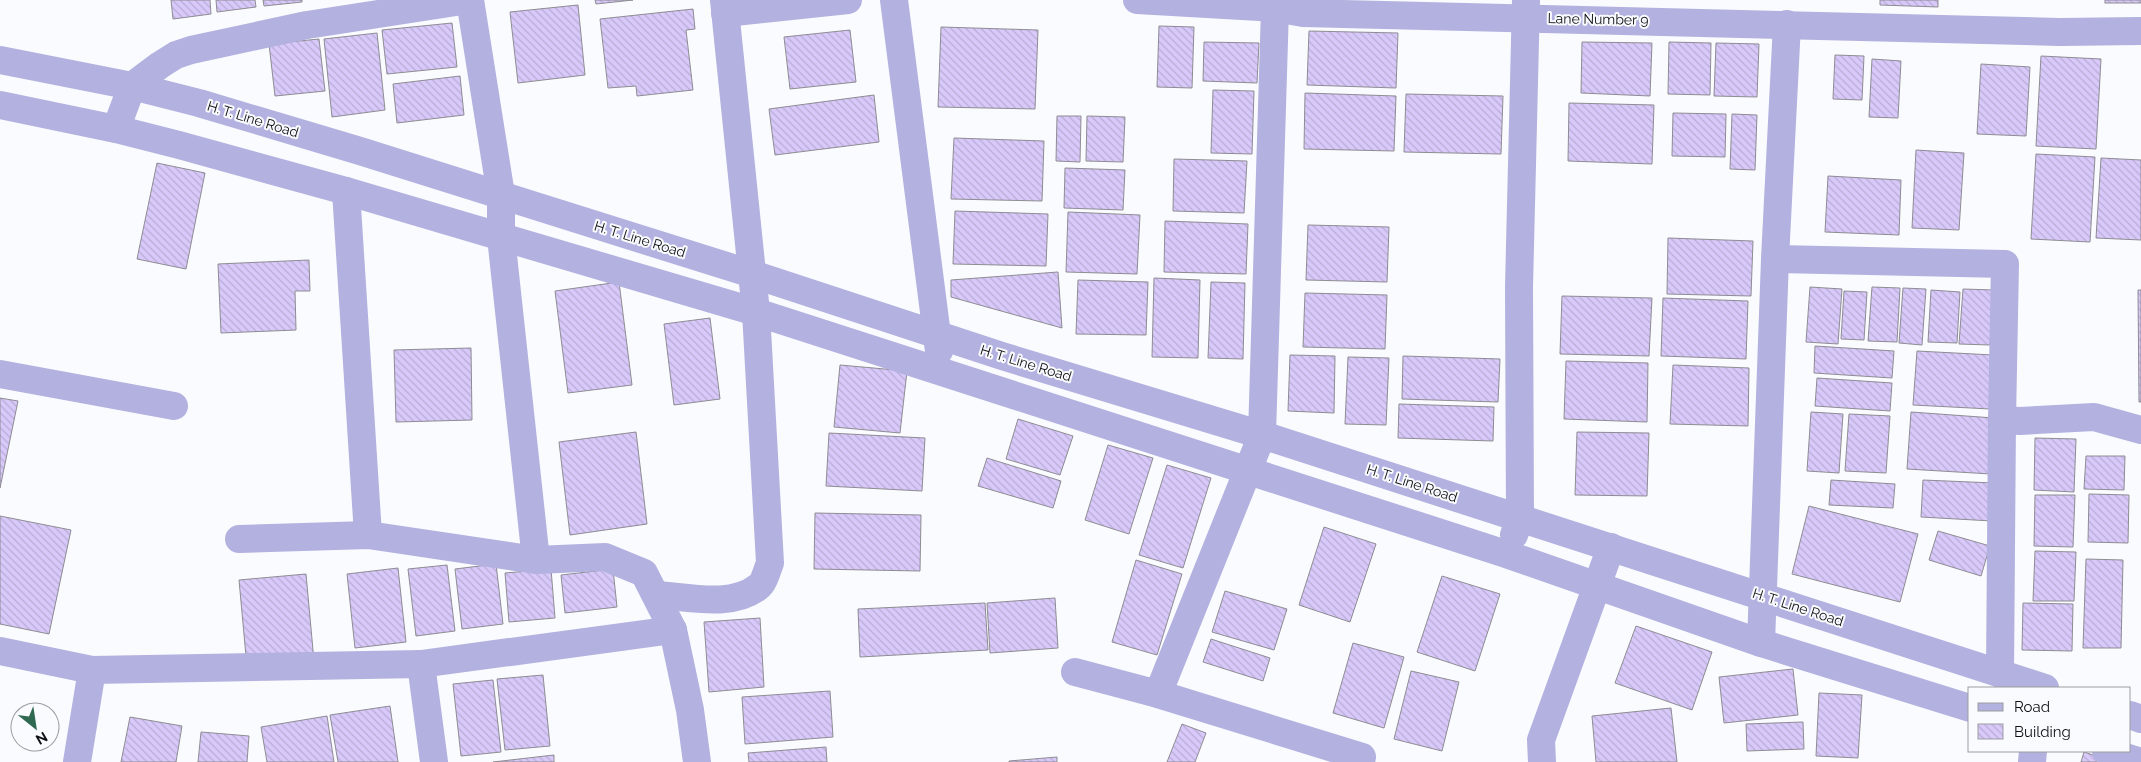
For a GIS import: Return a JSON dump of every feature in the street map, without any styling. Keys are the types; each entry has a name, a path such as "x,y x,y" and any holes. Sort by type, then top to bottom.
{"street":[{"path":"116,129 132,86 176,55 190,50 307,25 470,0 501,195 501,237 536,560"},
{"path":"657,595 718,599 742,597 760,586 770,563 756,312 724,6 848,0"},
{"path":"894,0 938,334 939,371"},
{"name":"Lane Number 9","path":"1137,0 1276,8 1303,13 1526,9 1787,24 2060,32 2141,30"},
{"path":"1158,694 1262,435 1276,8"},
{"path":"1506,554 1520,518 1519,287 1526,9"},
{"path":"1761,643 1775,259 1787,24"},
{"name":"H. T. Line Road","path":"0,60 132,86 199,103 501,195 752,274 1002,356 1262,435 2042,687"},
{"path":"0,105 116,129 346,191 756,312 1506,554 1761,643 1968,707"},
{"path":"346,191 368,534"},
{"path":"1775,259 2006,264 2002,420 2000,674"},
{"path":"0,374 174,406"},
{"path":"2002,420 2094,417 2141,430"},
{"path":"240,539 368,534 536,560 604,557 644,573 657,595 673,630 690,710 697,762"},
{"path":"1542,762 1541,740 1596,585 1612,547"},
{"path":"0,650 92,670 421,664 673,630"},
{"path":"421,664 434,762"},
{"path":"77,762 92,670"},
{"path":"1075,672 1158,694 1362,757"},
{"path":"2109,752 2141,762"}],"building":[{"path":"171,0 210,0 211,14 173,19"},
{"path":"216,0 255,0 256,7 217,12"},
{"path":"263,0 302,0 302,2 264,6"},
{"path":"595,0 633,0 596,4"},
{"path":"1880,0 1938,0 1938,7 1880,5"},
{"path":"2105,0 2141,0 2141,3 2105,3"},
{"path":"578,5 585,75 518,83 510,12"},
{"path":"693,9 695,29 686,30 693,90 637,96 636,86 608,88 600,19"},
{"path":"452,23 457,67 387,74 382,30"},
{"path":"1159,26 1194,27 1192,88 1157,87"},
{"path":"941,27 1038,30 1035,109 938,107"},
{"path":"850,30 856,82 790,89 784,37"},
{"path":"1309,31 1398,33 1396,88 1307,85"},
{"path":"377,33 385,110 332,117 324,39"},
{"path":"319,39 325,91 275,96 269,44"},
{"path":"1204,42 1259,43 1257,83 1203,81"},
{"path":"1582,42 1652,43 1650,96 1581,93"},
{"path":"1669,42 1711,43 1710,95 1668,94"},
{"path":"1716,43 1759,44 1757,97 1714,96"},
{"path":"1835,55 1864,56 1862,100 1833,99"},
{"path":"2041,56 2101,59 2096,149 2036,146"},
{"path":"1872,59 1901,61 1898,118 1869,117"},
{"path":"1981,64 2030,67 2026,136 1977,134"},
{"path":"460,76 464,115 397,123 393,84"},
{"path":"1213,90 1254,91 1252,154 1211,153"},
{"path":"1305,93 1396,96 1394,151 1304,149"},
{"path":"1406,94 1503,96 1501,154 1404,152"},
{"path":"874,95 879,142 775,155 769,109"},
{"path":"1569,103 1654,105 1652,164 1568,161"},
{"path":"1673,113 1726,114 1725,157 1672,156"},
{"path":"1732,114 1757,115 1755,170 1730,169"},
{"path":"1057,116 1081,116 1080,162 1056,161"},
{"path":"1087,116 1125,117 1123,162 1086,161"},
{"path":"954,138 1044,141 1042,201 951,199"},
{"path":"1916,150 1964,153 1959,230 1912,228"},
{"path":"2036,154 2095,157 2090,242 2031,239"},
{"path":"2101,158 2141,160 2141,240 2096,238"},
{"path":"1174,159 1247,161 1244,213 1173,211"},
{"path":"157,163 205,173 186,269 137,259"},
{"path":"1065,168 1125,170 1123,210 1064,208"},
{"path":"1828,176 1901,180 1899,235 1825,232"},
{"path":"955,211 1048,214 1046,266 953,264"},
{"path":"1068,212 1140,215 1137,274 1066,272"},
{"path":"1165,221 1248,224 1246,274 1164,272"},
{"path":"1308,225 1389,227 1387,282 1306,280"},
{"path":"1668,238 1753,241 1751,296 1667,294"},
{"path":"309,260 310,291 295,291 296,330 221,333 218,264"},
{"path":"1058,272 1062,328 951,297 951,280"},
{"path":"1154,278 1200,280 1198,358 1152,357"},
{"path":"1078,280 1148,282 1146,335 1076,334"},
{"path":"619,282 632,385 568,393 555,291"},
{"path":"1211,282 1245,283 1243,359 1208,358"},
{"path":"1810,287 1842,289 1838,344 1806,342"},
{"path":"1872,287 1900,288 1897,342 1868,341"},
{"path":"1903,288 1926,289 1922,345 1899,343"},
{"path":"1963,289 1994,290 1990,345 1959,344"},
{"path":"1931,290 1960,292 1957,343 1928,342"},
{"path":"2138,290 2141,290 2141,402 2139,402"},
{"path":"1844,291 1867,292 1864,340 1841,339"},
{"path":"1305,293 1387,295 1385,349 1303,347"},
{"path":"1562,296 1652,298 1649,356 1560,354"},
{"path":"1663,298 1748,301 1746,359 1661,356"},
{"path":"710,318 720,399 674,405 664,324"},
{"path":"1815,346 1894,351 1892,378 1814,373"},
{"path":"471,348 472,420 396,422 394,350"},
{"path":"1917,351 1993,355 1990,409 1913,405"},
{"path":"1290,355 1335,356 1334,413 1288,411"},
{"path":"1403,356 1500,359 1498,402 1402,399"},
{"path":"1348,357 1389,358 1386,425 1345,424"},
{"path":"1566,361 1648,363 1647,422 1564,419"},
{"path":"840,365 907,371 900,433 834,427"},
{"path":"1673,365 1749,368 1748,426 1670,424"},
{"path":"1817,378 1892,383 1890,411 1815,406"},
{"path":"0,398 18,401 0,488"},
{"path":"1399,404 1494,407 1493,441 1398,438"},
{"path":"1811,412 1843,414 1839,473 1807,471"},
{"path":"1911,412 1994,418 1991,474 1907,469"},
{"path":"1849,414 1890,416 1886,473 1845,471"},
{"path":"1018,419 1073,436 1060,475 1006,459"},
{"path":"636,432 647,524 570,535 559,442"},
{"path":"1577,432 1649,433 1647,496 1575,495"},
{"path":"829,433 925,438 922,491 826,486"},
{"path":"2035,438 2076,439 2074,492 2034,490"},
{"path":"1108,445 1153,458 1129,534 1085,520"},
{"path":"2086,456 2125,456 2124,490 2084,489"},
{"path":"987,458 1061,481 1053,508 978,486"},
{"path":"1167,465 1211,478 1183,568 1139,555"},
{"path":"1831,480 1895,484 1893,508 1829,505"},
{"path":"1923,480 1994,483 1992,521 1921,517"},
{"path":"2089,494 2129,495 2128,543 2088,542"},
{"path":"2035,495 2075,495 2073,547 2034,546"},
{"path":"1809,506 1918,534 1900,602 1792,574"},
{"path":"815,513 921,515 920,571 814,569"},
{"path":"0,516 71,530 49,634 0,624"},
{"path":"1324,527 1376,544 1350,622 1299,605"},
{"path":"1938,531 1990,546 1981,576 1929,560"},
{"path":"2035,551 2076,552 2074,601 2033,601"},
{"path":"2086,559 2123,560 2121,648 2083,648"},
{"path":"1136,560 1182,574 1157,655 1112,642"},
{"path":"496,564 503,624 462,629 455,569"},
{"path":"447,565 455,631 416,636 408,569"},
{"path":"398,568 406,642 355,648 347,574"},
{"path":"551,569 555,618 509,622 505,573"},
{"path":"613,569 617,607 565,613 561,575"},
{"path":"306,574 314,661 247,667 239,580"},
{"path":"1442,576 1500,594 1475,671 1417,652"},
{"path":"1225,591 1287,609 1274,650 1212,632"},
{"path":"1055,598 1058,648 990,653 987,603"},
{"path":"985,603 988,650 860,657 858,609"},
{"path":"2023,603 2073,604 2072,651 2022,650"},
{"path":"760,618 764,687 709,692 704,622"},
{"path":"1636,626 1712,652 1692,710 1615,683"},
{"path":"1211,639 1270,658 1263,681 1203,662"},
{"path":"1353,643 1404,657 1384,728 1333,713"},
{"path":"1793,669 1798,715 1724,723 1719,677"},
{"path":"1411,671 1459,682 1442,751 1394,739"},
{"path":"543,675 550,746 505,750 497,679"},
{"path":"493,680 501,752 461,756 453,684"},
{"path":"830,691 833,737 745,744 742,697"},
{"path":"1819,693 1862,695 1858,758 1816,756"},
{"path":"390,706 398,762 338,762 330,715"},
{"path":"1671,708 1677,762 1596,762 1592,716"},
{"path":"327,716 334,762 267,762 261,727"},
{"path":"130,717 182,726 176,762 121,762"},
{"path":"1803,722 1804,749 1747,751 1746,724"},
{"path":"1182,724 1206,733 1195,762 1167,762"},
{"path":"201,732 249,736 247,762 198,762"},
{"path":"826,747 827,762 749,762 748,753"},
{"path":"2084,752 2115,762 2081,762"},
{"path":"554,755 554,762 493,762"},
{"path":"1057,757 1057,762 1009,762 1009,761"}]}
